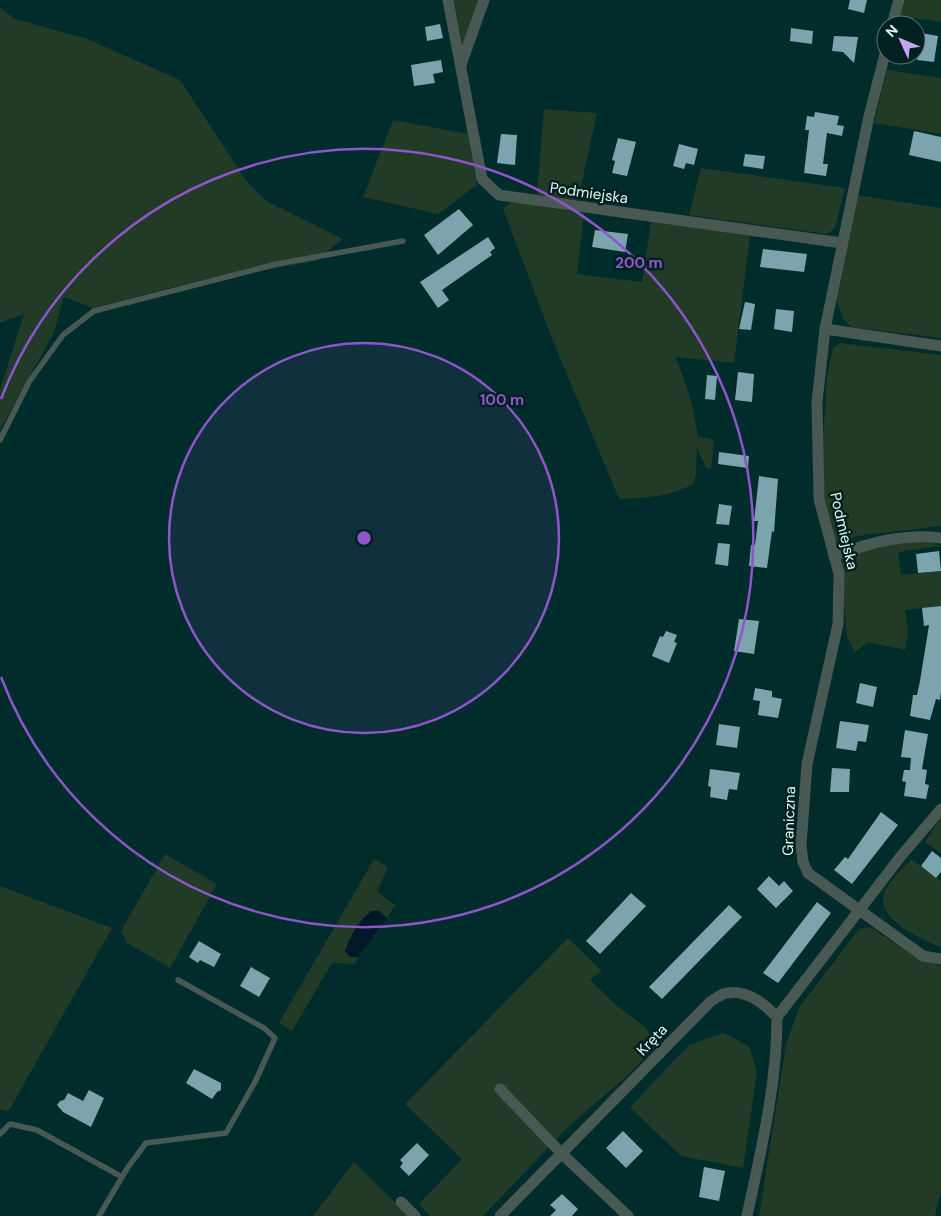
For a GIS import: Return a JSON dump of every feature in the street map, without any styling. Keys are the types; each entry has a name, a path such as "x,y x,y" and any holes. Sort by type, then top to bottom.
{"street":[{"name":"Podmiejska","path":"448,0 482,179 499,195 842,242"},
{"name":"Podmiejska","path":"461,67 484,0"},
{"path":"895,15 899,0"},
{"name":"Podmiejska","path":"807,764 838,624 839,574 819,499 817,402 824,329 883,65"},
{"path":"824,329 941,346"},
{"path":"834,556 870,542 925,536 941,538"},
{"name":"Graniczna","path":"807,764 802,862 808,873 923,956 941,959"},
{"path":"747,1216 766,1124 777,1050 777,1017 941,808"},
{"name":"Kręta","path":"500,1216 710,1002 727,992 745,995 760,1001 777,1017"},
{"path":"500,1089 562,1154 628,1216"},
{"path":"401,1202 415,1216"}],"lane":[{"path":"0,440 29,382 63,335 94,311 277,264 403,241"},
{"path":"99,1216 122,1177 146,1143 226,1133 255,1082 275,1038 264,1028 178,980"},
{"path":"0,1134 10,1124 37,1130 122,1177"}],"green space":[{"path":"454,0 480,0 463,45"},
{"path":"905,0 941,0 941,22 926,20 926,15 900,15"},
{"path":"0,8 15,19 85,38 180,80 247,182 266,201 343,239 316,261 189,283 93,308 64,297 54,332 0,430 0,390 24,314 0,323"},
{"path":"887,70 941,78 941,134 874,123"},
{"path":"544,109 597,113 578,200 537,194"},
{"path":"393,120 468,134 477,185 438,214 363,197"},
{"path":"701,168 845,188 835,228 827,234 689,215"},
{"path":"856,195 941,208 941,338 851,327 843,319 837,301"},
{"path":"511,202 584,213 577,274 642,282 651,222 750,235 734,363 675,357 690,396 698,437 714,440 711,469 706,468 697,448 696,474 693,484 666,494 619,499 553,341 503,209"},
{"path":"840,343 941,355 941,526 857,536 839,543 832,538 824,494 822,456 827,377 833,348"},
{"path":"930,542 941,546 898,552 901,575 941,571 941,606 905,610 908,633 905,650 868,642 855,652 847,637 840,564 845,557 861,548 881,544"},
{"path":"941,817 941,853 925,842"},
{"path":"165,854 217,884 170,968 127,943 121,931"},
{"path":"374,859 388,867 377,892 395,905 387,918 379,911 372,911 364,917 348,942 350,957 358,957 355,964 332,963 292,1031 279,1023"},
{"path":"911,859 941,881 941,947 910,933 891,918 885,909 883,899 886,889"},
{"path":"0,886 112,928 8,1112 0,1109"},
{"path":"870,927 920,960 941,966 941,1191 935,1216 759,1216 786,1044 800,1006 859,929"},
{"path":"568,938 602,971 590,980 615,1004 645,1027 656,1045 629,1074 567,1128 483,1216 430,1216 419,1204 462,1159 405,1104"},
{"path":"723,1033 749,1046 757,1072 743,1168 681,1156 630,1107 689,1045"},
{"path":"354,1162 409,1216 313,1216"}],"water":[{"path":"372,911 379,911 387,918 358,957 350,957 345,951 349,940 359,924"}],"building":[{"path":"850,0 867,0 864,13 848,9"},
{"path":"440,24 443,38 427,41 425,27"},
{"path":"791,28 813,31 812,44 790,41"},
{"path":"926,34 938,36 934,62 926,61"},
{"path":"834,36 858,37 854,63 843,52 832,51"},
{"path":"441,60 443,72 433,74 435,83 414,86 411,65"},
{"path":"815,112 839,116 837,125 844,126 842,136 827,133 823,164 828,164 826,176 804,173 809,130 805,130 807,116 814,117"},
{"path":"914,131 941,137 941,162 909,155"},
{"path":"501,134 517,135 515,165 497,163"},
{"path":"618,138 636,142 627,176 612,173 615,161 612,160"},
{"path":"679,144 698,149 694,165 686,163 684,169 673,166"},
{"path":"745,154 765,156 763,169 743,166"},
{"path":"459,209 473,225 438,255 424,235"},
{"path":"595,230 628,234 625,252 592,247"},
{"path":"488,237 495,248 490,252 492,255 442,290 449,300 438,308 420,282"},
{"path":"763,249 807,254 804,272 760,267"},
{"path":"745,302 755,304 751,330 739,329"},
{"path":"776,309 794,311 792,332 774,329"},
{"path":"738,372 754,374 752,402 735,400"},
{"path":"707,375 717,376 715,400 705,399"},
{"path":"719,452 749,456 748,468 718,464"},
{"path":"759,476 778,479 774,532 772,531 767,568 749,566 751,545 755,545 758,521 754,521"},
{"path":"719,504 732,506 729,525 716,524"},
{"path":"718,543 730,544 728,566 715,564"},
{"path":"939,551 941,571 918,573 916,554"},
{"path":"941,606 941,692 940,700 936,699 930,720 910,716 913,695 917,695 920,681 929,625 924,626 922,608"},
{"path":"739,619 759,621 754,654 734,651"},
{"path":"666,631 677,635 674,642 677,643 669,663 652,656 660,636 663,637"},
{"path":"860,683 877,687 873,707 856,703"},
{"path":"755,688 772,691 772,697 782,699 778,718 758,715 760,701 753,700"},
{"path":"840,721 869,725 866,742 858,741 856,751 836,748"},
{"path":"719,724 740,727 737,748 716,745"},
{"path":"905,730 928,734 922,769 927,770 925,784 929,785 926,799 904,796 906,782 902,781 904,770 910,770 911,758 901,757"},
{"path":"832,768 850,769 849,792 830,792"},
{"path":"710,769 740,773 737,790 729,789 727,800 710,797 711,787 708,786"},
{"path":"881,812 898,825 852,884 834,870 845,857 848,859"},
{"path":"932,851 941,858 941,872 936,878 921,866"},
{"path":"769,876 779,886 784,881 793,891 776,908 757,889"},
{"path":"631,893 646,906 600,954 586,941"},
{"path":"817,902 831,913 778,983 763,973"},
{"path":"729,905 742,917 662,999 649,987"},
{"path":"199,941 221,954 214,967 200,960 198,963 189,957"},
{"path":"251,967 270,978 259,997 240,986"},
{"path":"194,1069 221,1083 221,1090 212,1099 186,1083"},
{"path":"89,1090 104,1098 91,1127 63,1112 57,1105 60,1101 64,1100 68,1093 83,1101"},
{"path":"623,1131 643,1151 626,1168 606,1148"},
{"path":"417,1143 429,1155 409,1176 400,1167 403,1163 400,1160"},
{"path":"704,1167 725,1171 719,1201 699,1197"},
{"path":"562,1194 578,1209 572,1216 550,1216 556,1210 550,1205"}]}
